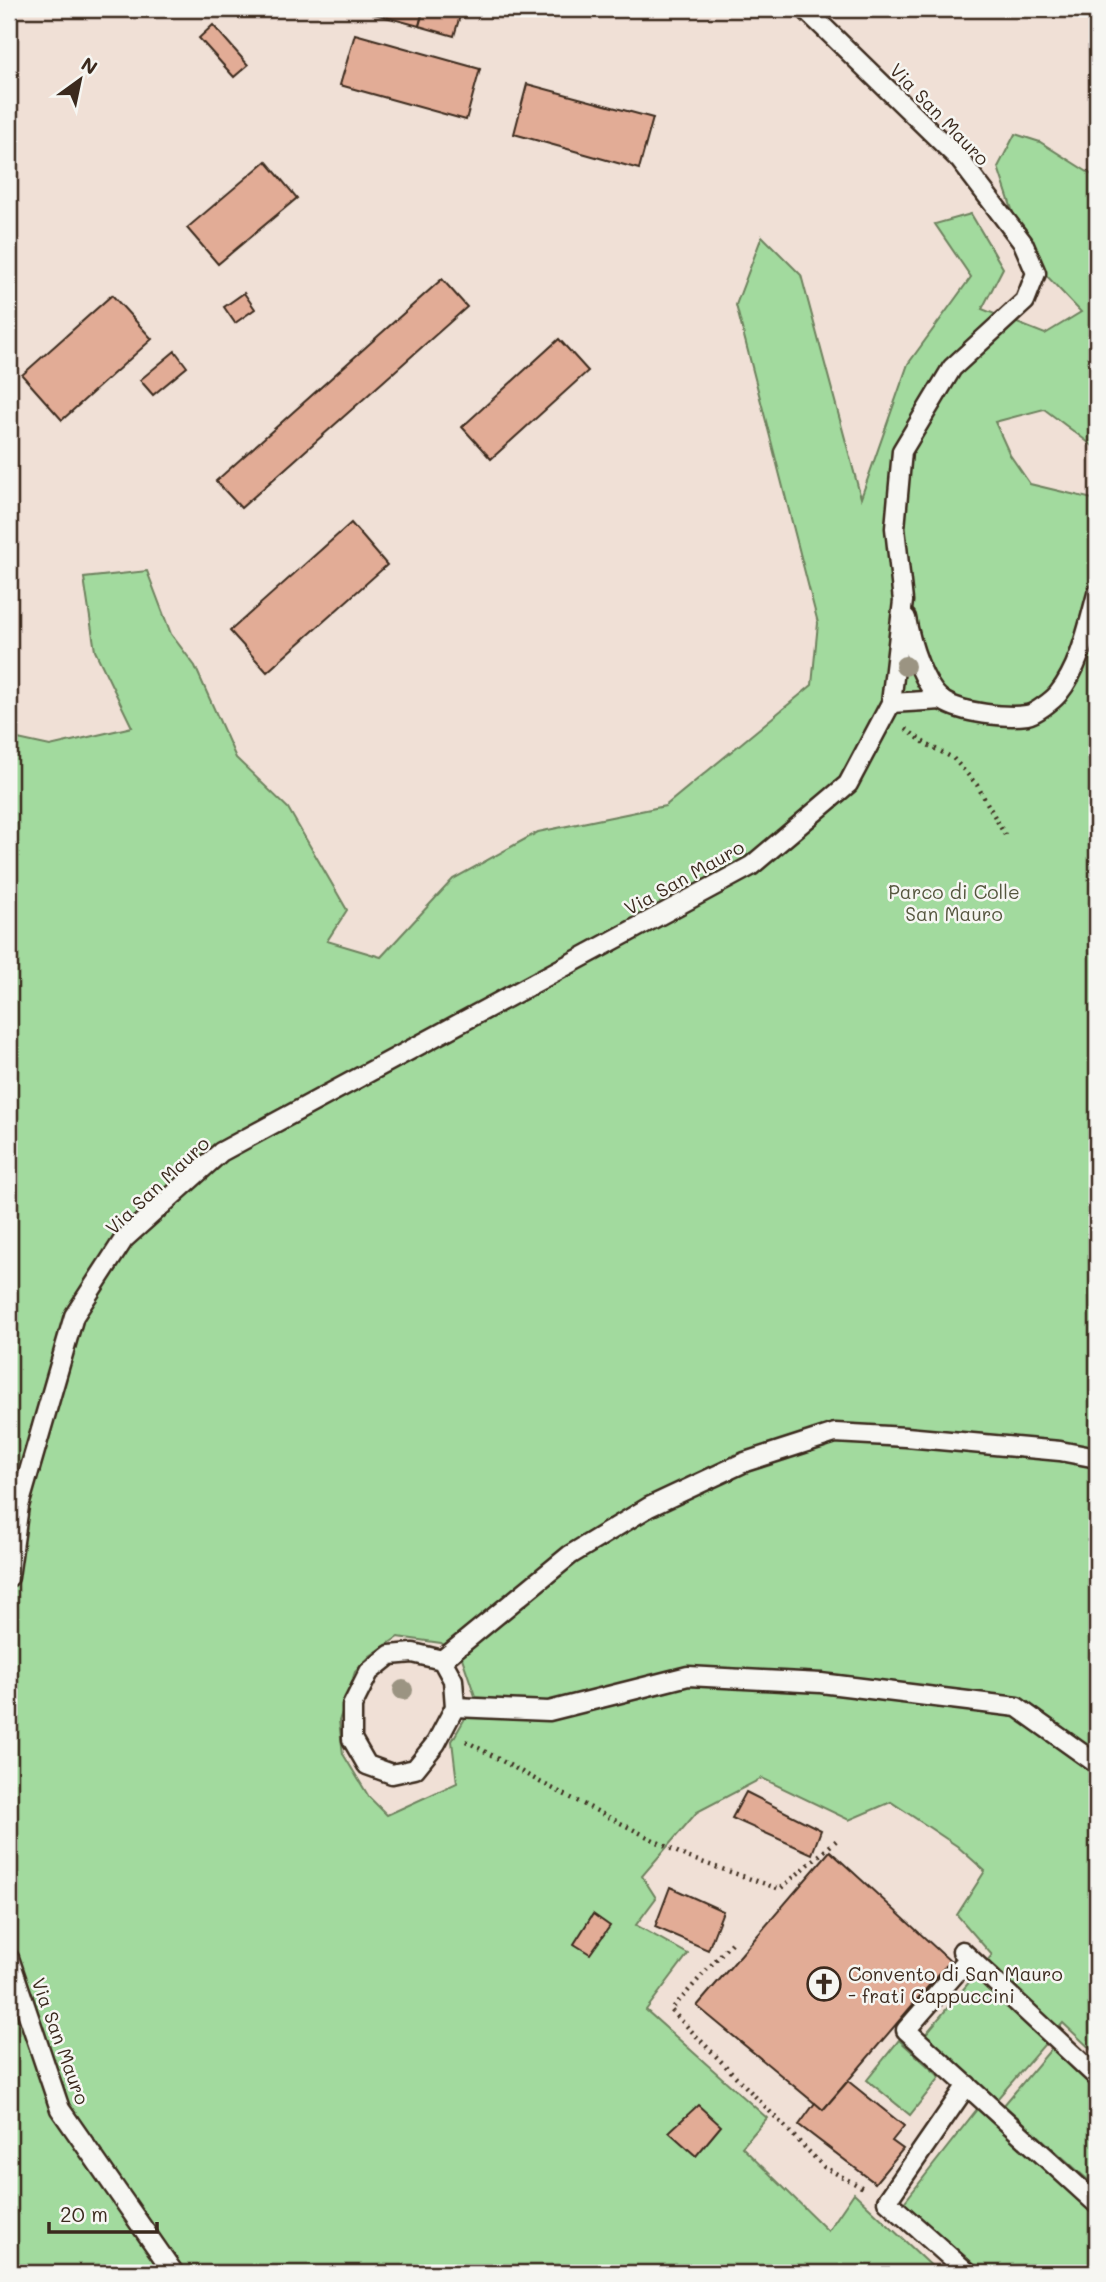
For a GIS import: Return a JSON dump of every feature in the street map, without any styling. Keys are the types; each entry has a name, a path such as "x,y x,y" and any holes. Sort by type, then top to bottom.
{"lane":[{"name":"Via San Mauro","path":"9,1577 19,1506 74,1316 124,1239 221,1153 751,866 848,785 888,709 903,601 895,527 902,451 952,368 1025,300 1036,273 1023,243 960,160 805,9"},
{"path":"888,709 942,700 979,713 1030,715 1058,694 1081,653 1097,594"},
{"path":"903,601 910,642 925,678 942,700"},
{"path":"442,1660 570,1555 649,1507 745,1462 835,1433 1021,1447 1097,1458"},
{"path":"412,1653 442,1660 453,1680 455,1707 436,1743 415,1769 392,1774 368,1765 352,1739 352,1706 369,1672 390,1655 412,1653"},
{"path":"455,1707 549,1711 688,1676 821,1683 1017,1707 1097,1764"},
{"path":"1097,2077 966,1954 906,2030 1097,2204"},
{"name":"Via San Mauro","path":"9,1958 60,2109 174,2273"},
{"path":"967,2085 887,2201 968,2273"}],"path":[{"path":"888,709 926,744 953,758 977,785 1005,835"},
{"path":"444,1728 540,1782 687,1857 780,1889 837,1840"},
{"path":"732,1943 671,2010 824,2167 887,2201"}],"green space":[{"name":"Parco di Colle San Mauro","path":"1015,134 1040,142 1097,178 1097,449 1044,409 995,422 1010,455 1030,484 1097,500 1097,2055 1063,2023 991,2106 924,2036 992,1955 957,1915 985,1871 957,1846 891,1802 849,1820 762,1778 697,1812 642,1876 656,1898 636,1925 688,1954 646,2010 767,2118 742,2147 828,2231 854,2193 939,2273 9,2273 9,737 50,746 132,727 95,651 84,578 147,571 171,634 195,666 236,758 288,808 347,910 327,941 381,957 453,879 538,832 665,806 812,685 818,623 736,305 762,236 801,275 861,498 908,364 971,277 935,224 971,214 1003,268 982,309 1045,334 1081,312 1027,255 998,167","holes":["398,1637 441,1643 462,1658 476,1699 452,1741 457,1783 387,1815 369,1797 343,1754 339,1721 355,1672 370,1656"]},
{"path":"899,2040 940,2077 910,2115 867,2080"},
{"path":"1052,2048 1097,2087 1097,2188 1004,2105"},
{"path":"978,2108 1097,2211 1097,2273 974,2273 899,2209"}],"building":[{"path":"356,9 423,9 419,26"},
{"path":"424,9 462,9 454,36 419,26"},
{"path":"213,25 248,65 234,77 199,38"},
{"path":"355,34 480,69 466,120 340,85"},
{"path":"527,84 653,118 639,169 514,134"},
{"path":"266,161 297,198 218,264 187,228"},
{"path":"442,279 467,307 241,508 216,481"},
{"path":"244,293 255,309 235,323 224,307"},
{"path":"112,295 152,339 62,420 22,375"},
{"path":"559,339 588,371 491,459 462,427"},
{"path":"175,351 187,367 153,395 140,380"},
{"path":"351,523 387,565 267,672 230,631"},
{"path":"746,1792 821,1830 812,1854 732,1818"},
{"name":"Convento di San Mauro - frati Cappuccini","path":"830,1851 950,1961 823,2110 697,2006"},
{"path":"670,1887 723,1911 708,1950 655,1927"},
{"path":"593,1914 610,1926 590,1954 574,1944"},
{"path":"848,2081 904,2126 892,2141 903,2149 875,2183 799,2125 815,2103 823,2110"},
{"path":"698,2105 721,2126 696,2156 669,2132"}],"place":[{"name":"Convento di San Mauro - frati Cappuccini","path":"824,1984"}]}
